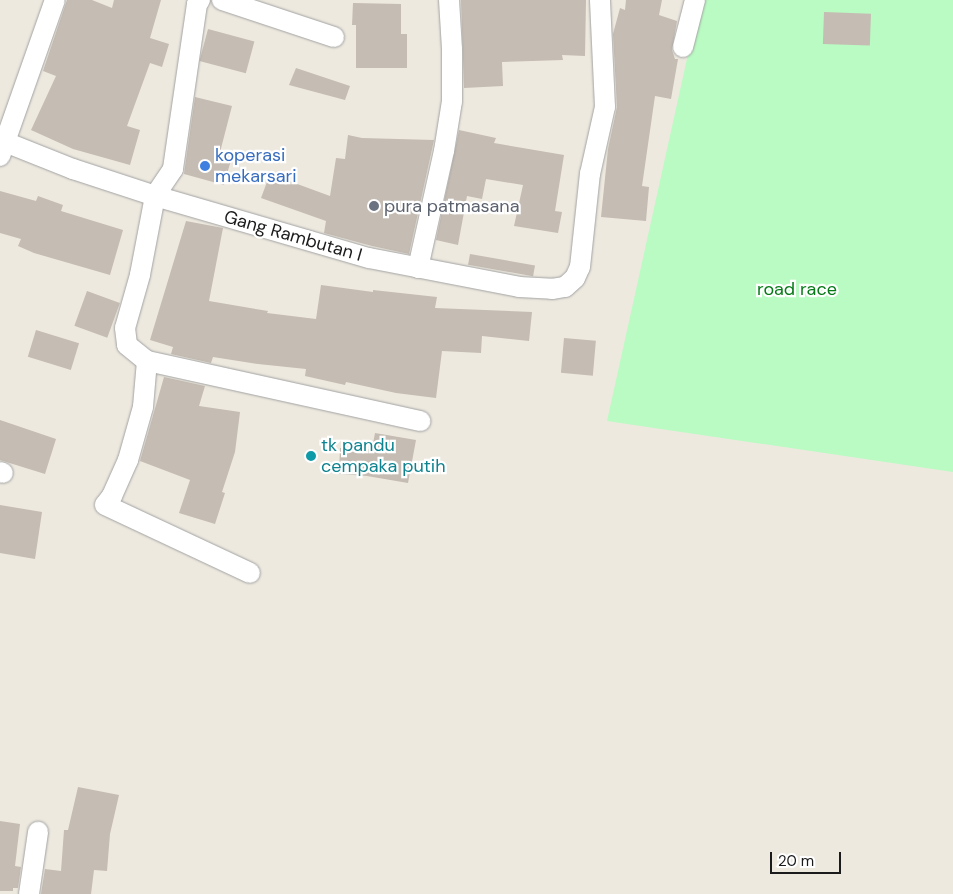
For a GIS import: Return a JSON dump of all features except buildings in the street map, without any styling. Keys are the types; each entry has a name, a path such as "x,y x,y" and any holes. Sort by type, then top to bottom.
{"street":[{"name":"Gang Rambutan I","path":"55,0 2,146 155,196 369,258 518,287 552,289 564,287 575,278 580,267 590,174 605,108 600,0"},
{"path":"200,0 197,4 173,169 155,196 140,275 125,328 127,345 148,361 422,421"},
{"path":"222,0 334,37"},
{"path":"418,268 444,151 452,101 452,49 449,0"},
{"path":"683,47 695,0"},
{"path":"148,361 143,407 137,434 121,476 105,504 250,573"},
{"path":"29,894 38,832"}],"green space":[{"name":"road race","path":"700,0 953,0 953,472 607,421"}],"place":[{"name":"koperasi mekarsari","path":"205,166"},
{"name":"pura patmasana","path":"374,206"},
{"name":"tk pandu cempaka putih","path":"311,456"}]}
